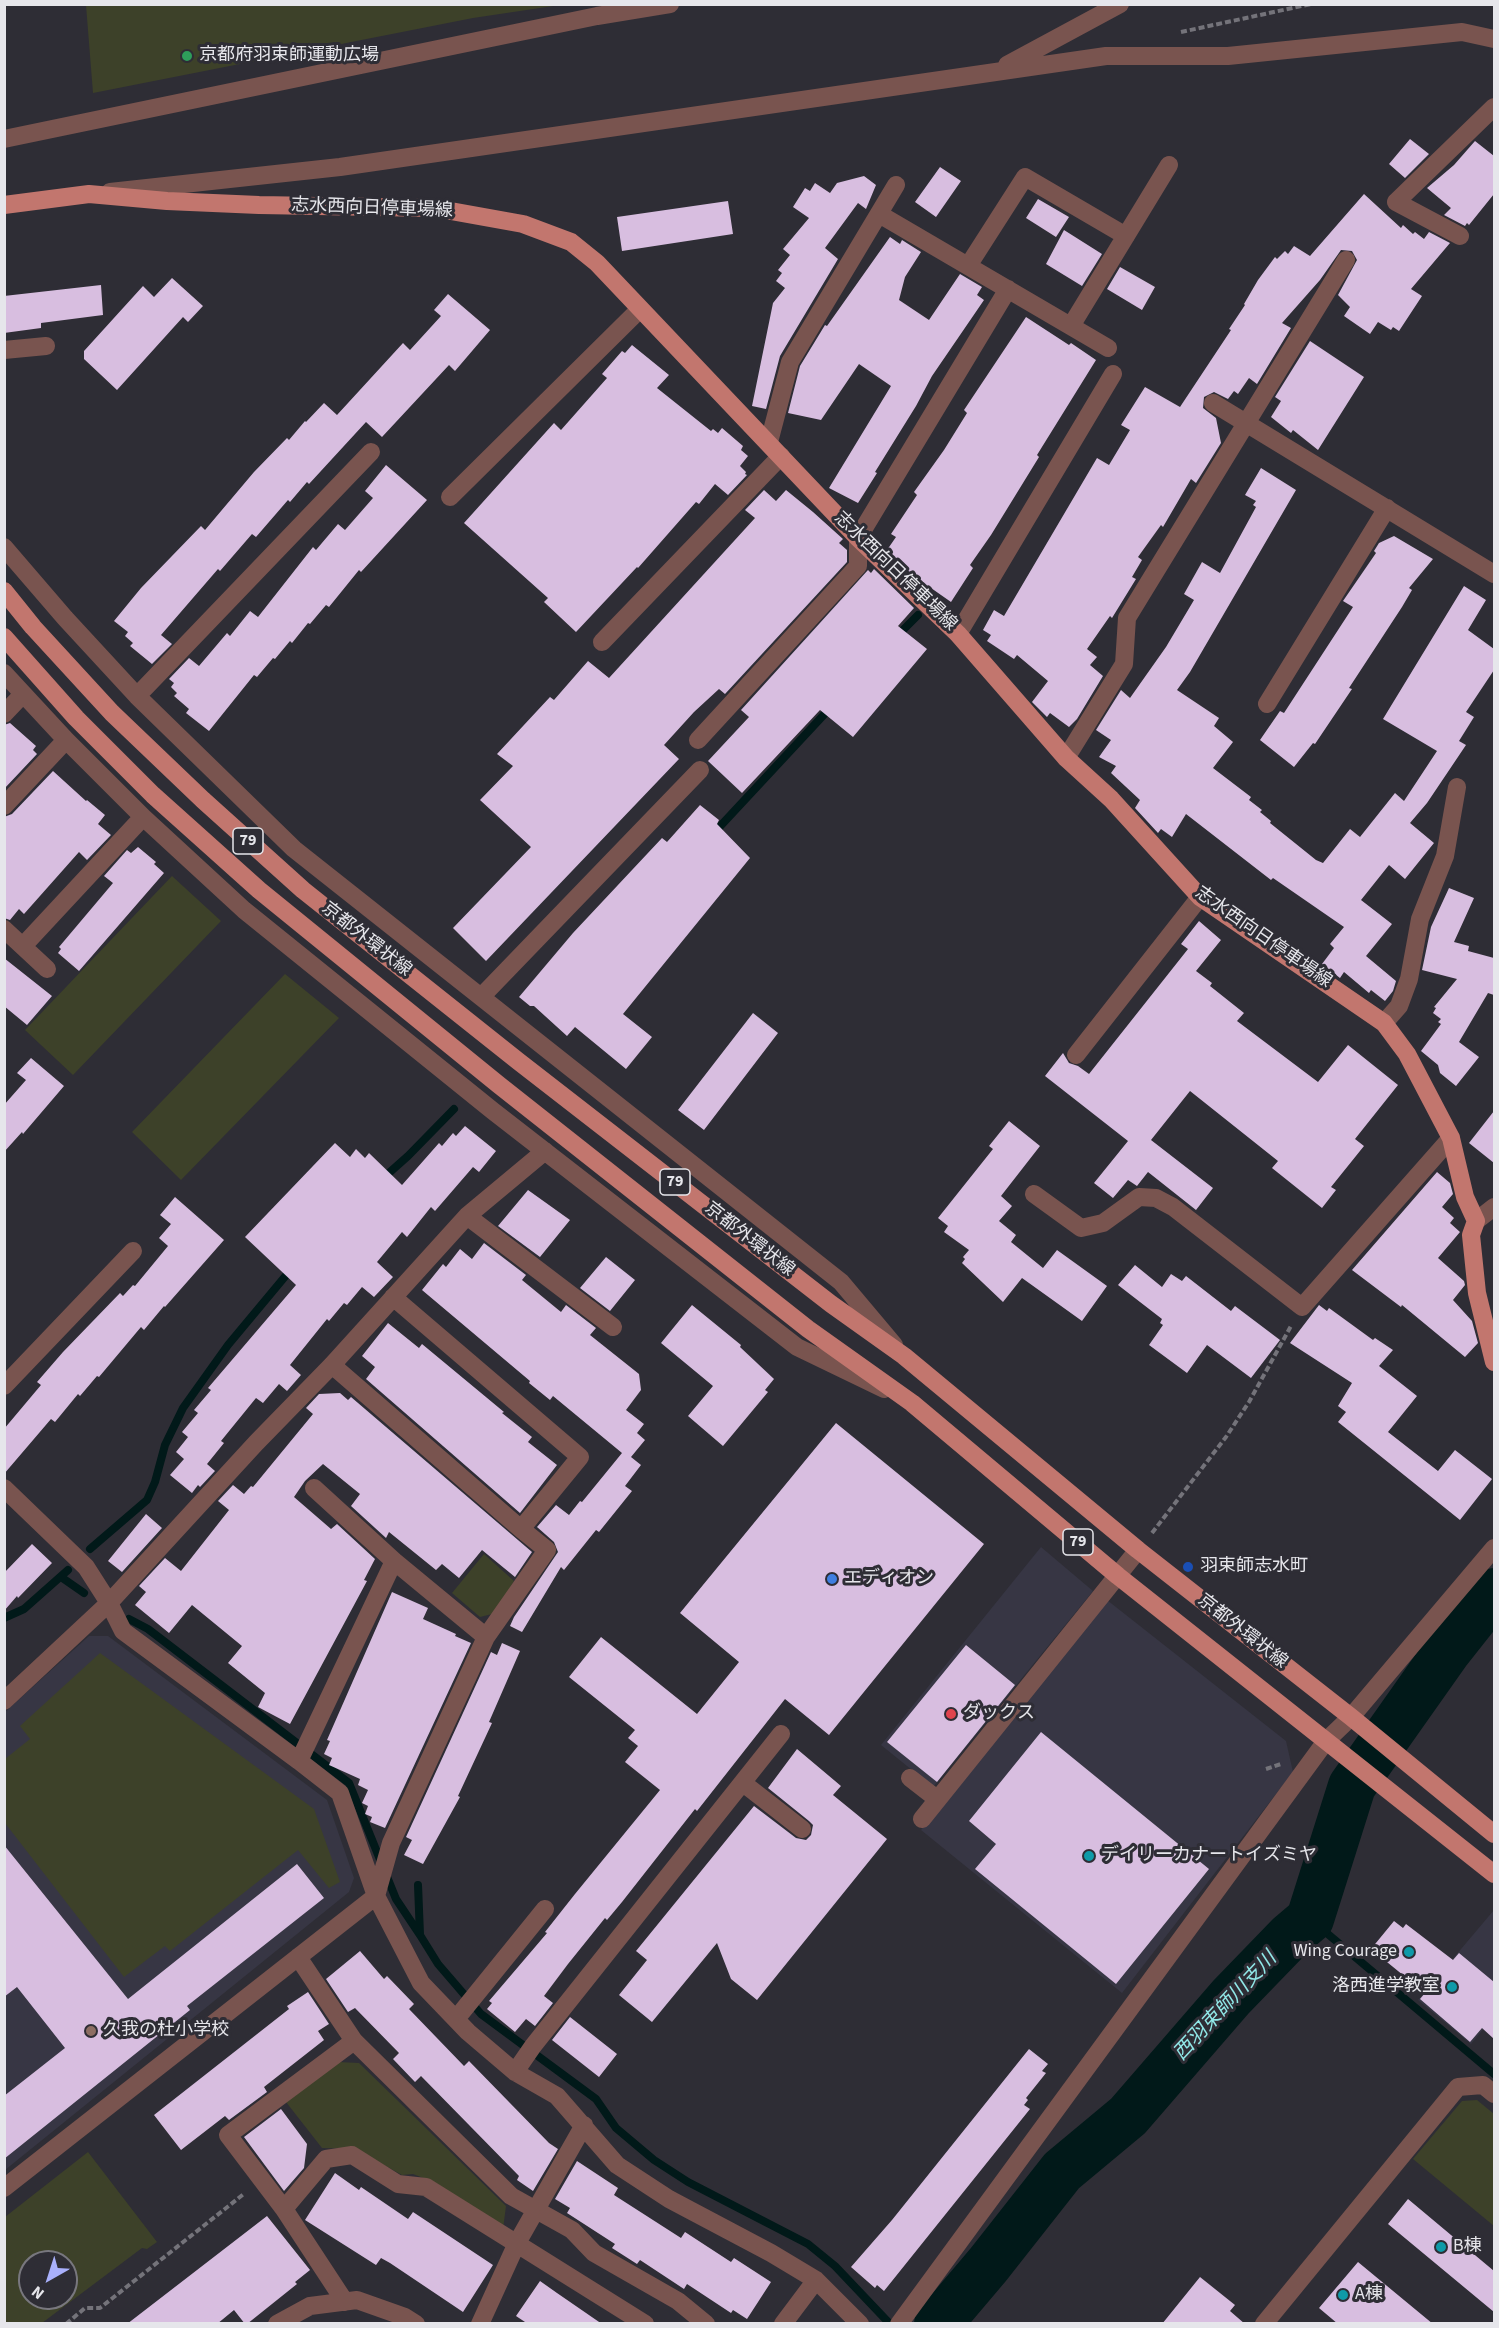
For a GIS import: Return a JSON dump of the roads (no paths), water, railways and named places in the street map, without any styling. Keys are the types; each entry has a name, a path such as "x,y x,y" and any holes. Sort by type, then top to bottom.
{"main road":[{"name":"志水西向日停車場線","path":"4,205 89,194 167,201 259,205 434,208 523,224 570,242 597,263 858,538 958,634 1066,758 1111,799 1200,897 1384,1023 1407,1054 1451,1138 1465,1197 1476,1221"},
{"name":"京都外環状線","path":"4,591 33,627 112,713 203,800 303,890 518,1061 831,1304 904,1356 1138,1550 1351,1717 1494,1834"},
{"name":"京都外環状線","path":"4,637 76,718 153,795 259,890 808,1329 912,1403 1118,1576 1494,1874"},
{"path":"1476,1221 1471,1235 1477,1293 1494,1362"}],"street":[{"path":"6,139 597,16 670,4"},
{"path":"998,70 1120,4"},
{"path":"89,194 340,167 1106,56 1228,56 1462,32 1494,39"},
{"path":"1460,236 1396,202 1494,107"},
{"path":"1071,326 1169,165"},
{"path":"968,266 1025,177 1126,236"},
{"path":"769,442 790,362 896,185"},
{"path":"879,214 1108,348"},
{"path":"1066,758 1124,664 1126,618 1346,260"},
{"path":"699,740 858,566 858,538 1008,290"},
{"path":"450,497 640,309"},
{"path":"4,350 46,346"},
{"path":"958,634 1113,374"},
{"path":"1213,403 1494,574"},
{"path":"137,696 371,452"},
{"path":"602,642 781,456"},
{"path":"1267,704 1387,508"},
{"path":"4,547 137,696 294,849 841,1282 904,1356"},
{"path":"4,673 66,740 143,817 244,910 545,1151 797,1347 912,1403"},
{"path":"4,714 23,694"},
{"path":"4,806 66,740"},
{"path":"481,997 700,770"},
{"path":"1384,1023 1399,1006 1409,979 1420,919 1445,856 1457,787"},
{"path":"23,946 143,817"},
{"path":"1076,1055 1200,897"},
{"path":"4,929 47,969"},
{"path":"1034,1194 1081,1228 1103,1223 1139,1197 1155,1198 1173,1207 1302,1307 1451,1138"},
{"path":"4,1701 109,1602 256,1443 332,1365 467,1216 545,1151"},
{"path":"1476,1221 1494,1207"},
{"path":"467,1216 613,1328"},
{"path":"4,1386 133,1251"},
{"path":"393,1297 580,1457 521,1529"},
{"path":"4,2188 376,1896 391,1843 486,1637 547,1550 332,1365"},
{"path":"4,1488 86,1567 109,1602 123,1631 303,1752 340,1793 376,1896 421,1983 524,2059 617,2165 669,2199 771,2253 816,2280 860,2324"},
{"path":"314,1488 394,1562 486,1637"},
{"path":"900,2322 1326,1741 1351,1717 1494,1548"},
{"path":"922,1819 1138,1550"},
{"path":"303,1752 394,1562"},
{"path":"524,2059 781,1734"},
{"path":"909,1778 937,1799"},
{"path":"743,1783 802,1828"},
{"path":"460,2014 545,1909"},
{"path":"298,1957 354,2041 511,2196 572,2230 594,2253 678,2301 706,2324"},
{"path":"345,2302 284,2209 228,2135 354,2041"},
{"path":"1264,2324 1458,2087 1483,2085 1494,2094"},
{"path":"482,2323 517,2243 584,2125"},
{"path":"284,2209 326,2159 352,2155 398,2184 426,2187 645,2324"},
{"path":"783,2324 816,2280"},
{"path":"277,2324 310,2306 357,2300 405,2317 416,2324"}],"waterway":[{"path":"896,637 918,615"},
{"path":"712,835 832,706"},
{"path":"381,1180 454,1109"},
{"path":"90,1549 147,1500 155,1482 165,1445 183,1408 228,1345 293,1267"},
{"path":"4,1618 24,1609 68,1570"},
{"path":"61,1577 84,1593"},
{"name":"西羽束師川支川","path":"938,2324 1062,2171 1128,2116 1231,1997 1290,1936 1310,1919 1352,1786 1448,1650 1494,1592"},
{"path":"129,1619 148,1629 349,1783 396,1899 420,1935"},
{"path":"418,1885 420,1935 438,1964 481,2014 596,2099 616,2128 654,2160 688,2182 808,2244 835,2266 890,2324"},
{"path":"1310,1919 1494,2074"}],"place":[{"name":"京都府羽束師運動広場","path":"187,56"},
{"name":"羽束師志水町","path":"1188,1567"},
{"name":"エディオン","path":"832,1579"},
{"name":"ダックス","path":"951,1714"},
{"name":"デイリーカナートイズミヤ","path":"1089,1856"},
{"name":"Wing Courage","path":"1409,1952"},
{"name":"洛西進学教室","path":"1452,1987"},
{"name":"久我の杜小学校","path":"91,2031"},
{"name":"B棟","path":"1441,2247"},
{"name":"A棟","path":"1343,2295"}]}
